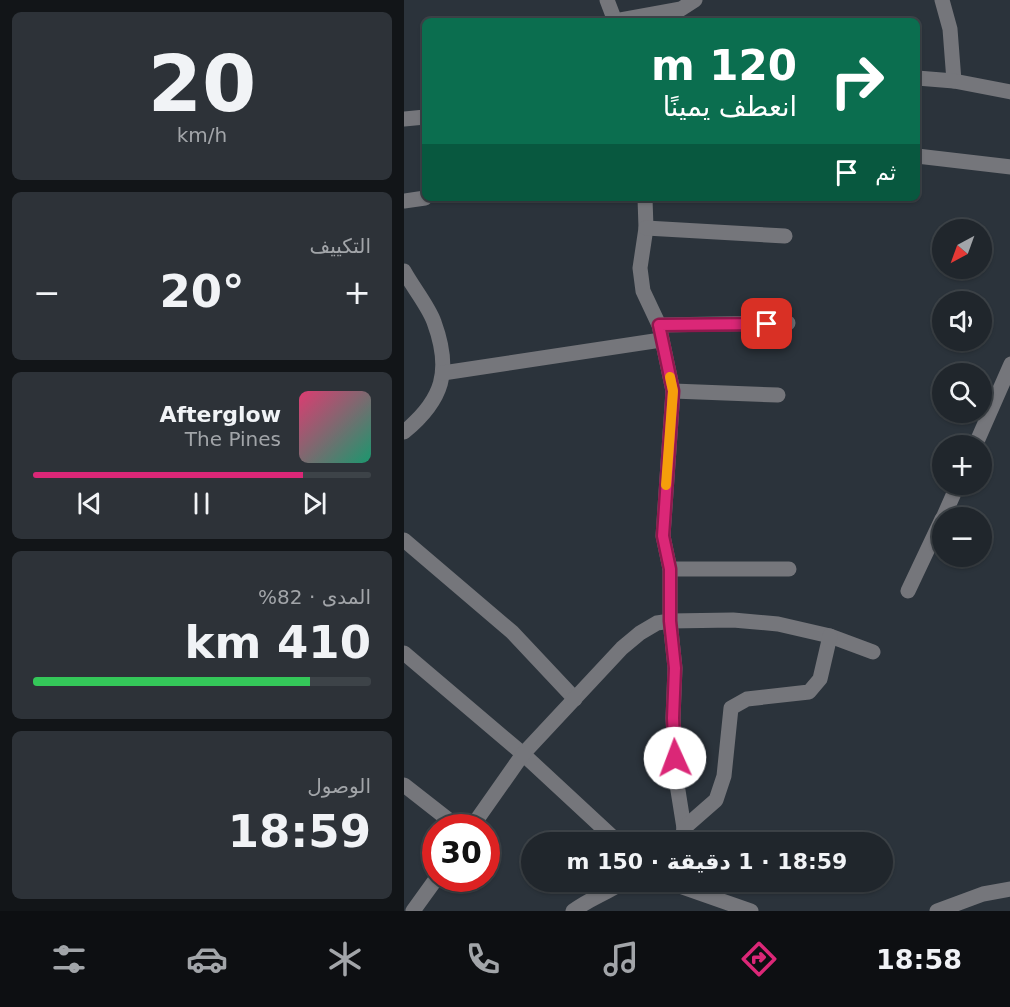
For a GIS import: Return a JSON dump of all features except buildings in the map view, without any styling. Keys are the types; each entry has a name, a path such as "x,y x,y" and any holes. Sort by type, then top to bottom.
{"street":[{"path":"607,0 614,18"},
{"path":"632,18 681,9 695,0"},
{"path":"942,0 950,29 954,81"},
{"path":"920,78 954,81 1010,92"},
{"path":"404,119 422,117"},
{"path":"920,156 1010,167"},
{"path":"404,201 422,198"},
{"path":"645,201 646,228 640,268 643,291 660,332 673,391 663,536 670,569 670,621 675,668 673,718 676,778 683,832"},
{"path":"646,228 785,236"},
{"path":"404,271 434,321 443,373 439,390 430,407 404,432"},
{"path":"443,373 660,332 788,323"},
{"path":"980,435 1010,364"},
{"path":"673,391 778,395"},
{"path":"404,540 512,632 575,699"},
{"path":"908,591 932,541"},
{"path":"670,569 789,569"},
{"path":"481,814 523,754 622,648 657,623 733,620 778,624 830,636 873,652"},
{"path":"684,828 716,800 724,776 731,708 747,699 809,692 820,679 830,636"},
{"path":"404,653 523,754 606,832"},
{"path":"404,785 441,814"},
{"path":"937,911 983,894 1010,889"},
{"path":"413,911 427,892"},
{"path":"573,911 584,902 608,892"},
{"path":"697,892 751,911"}],"slow traffic":[{"path":"666,485 673,391 670,377"}],"route":[{"path":"675,758 673,718 675,668 670,621 670,569 663,536 673,391 659,325 767,324"}]}
